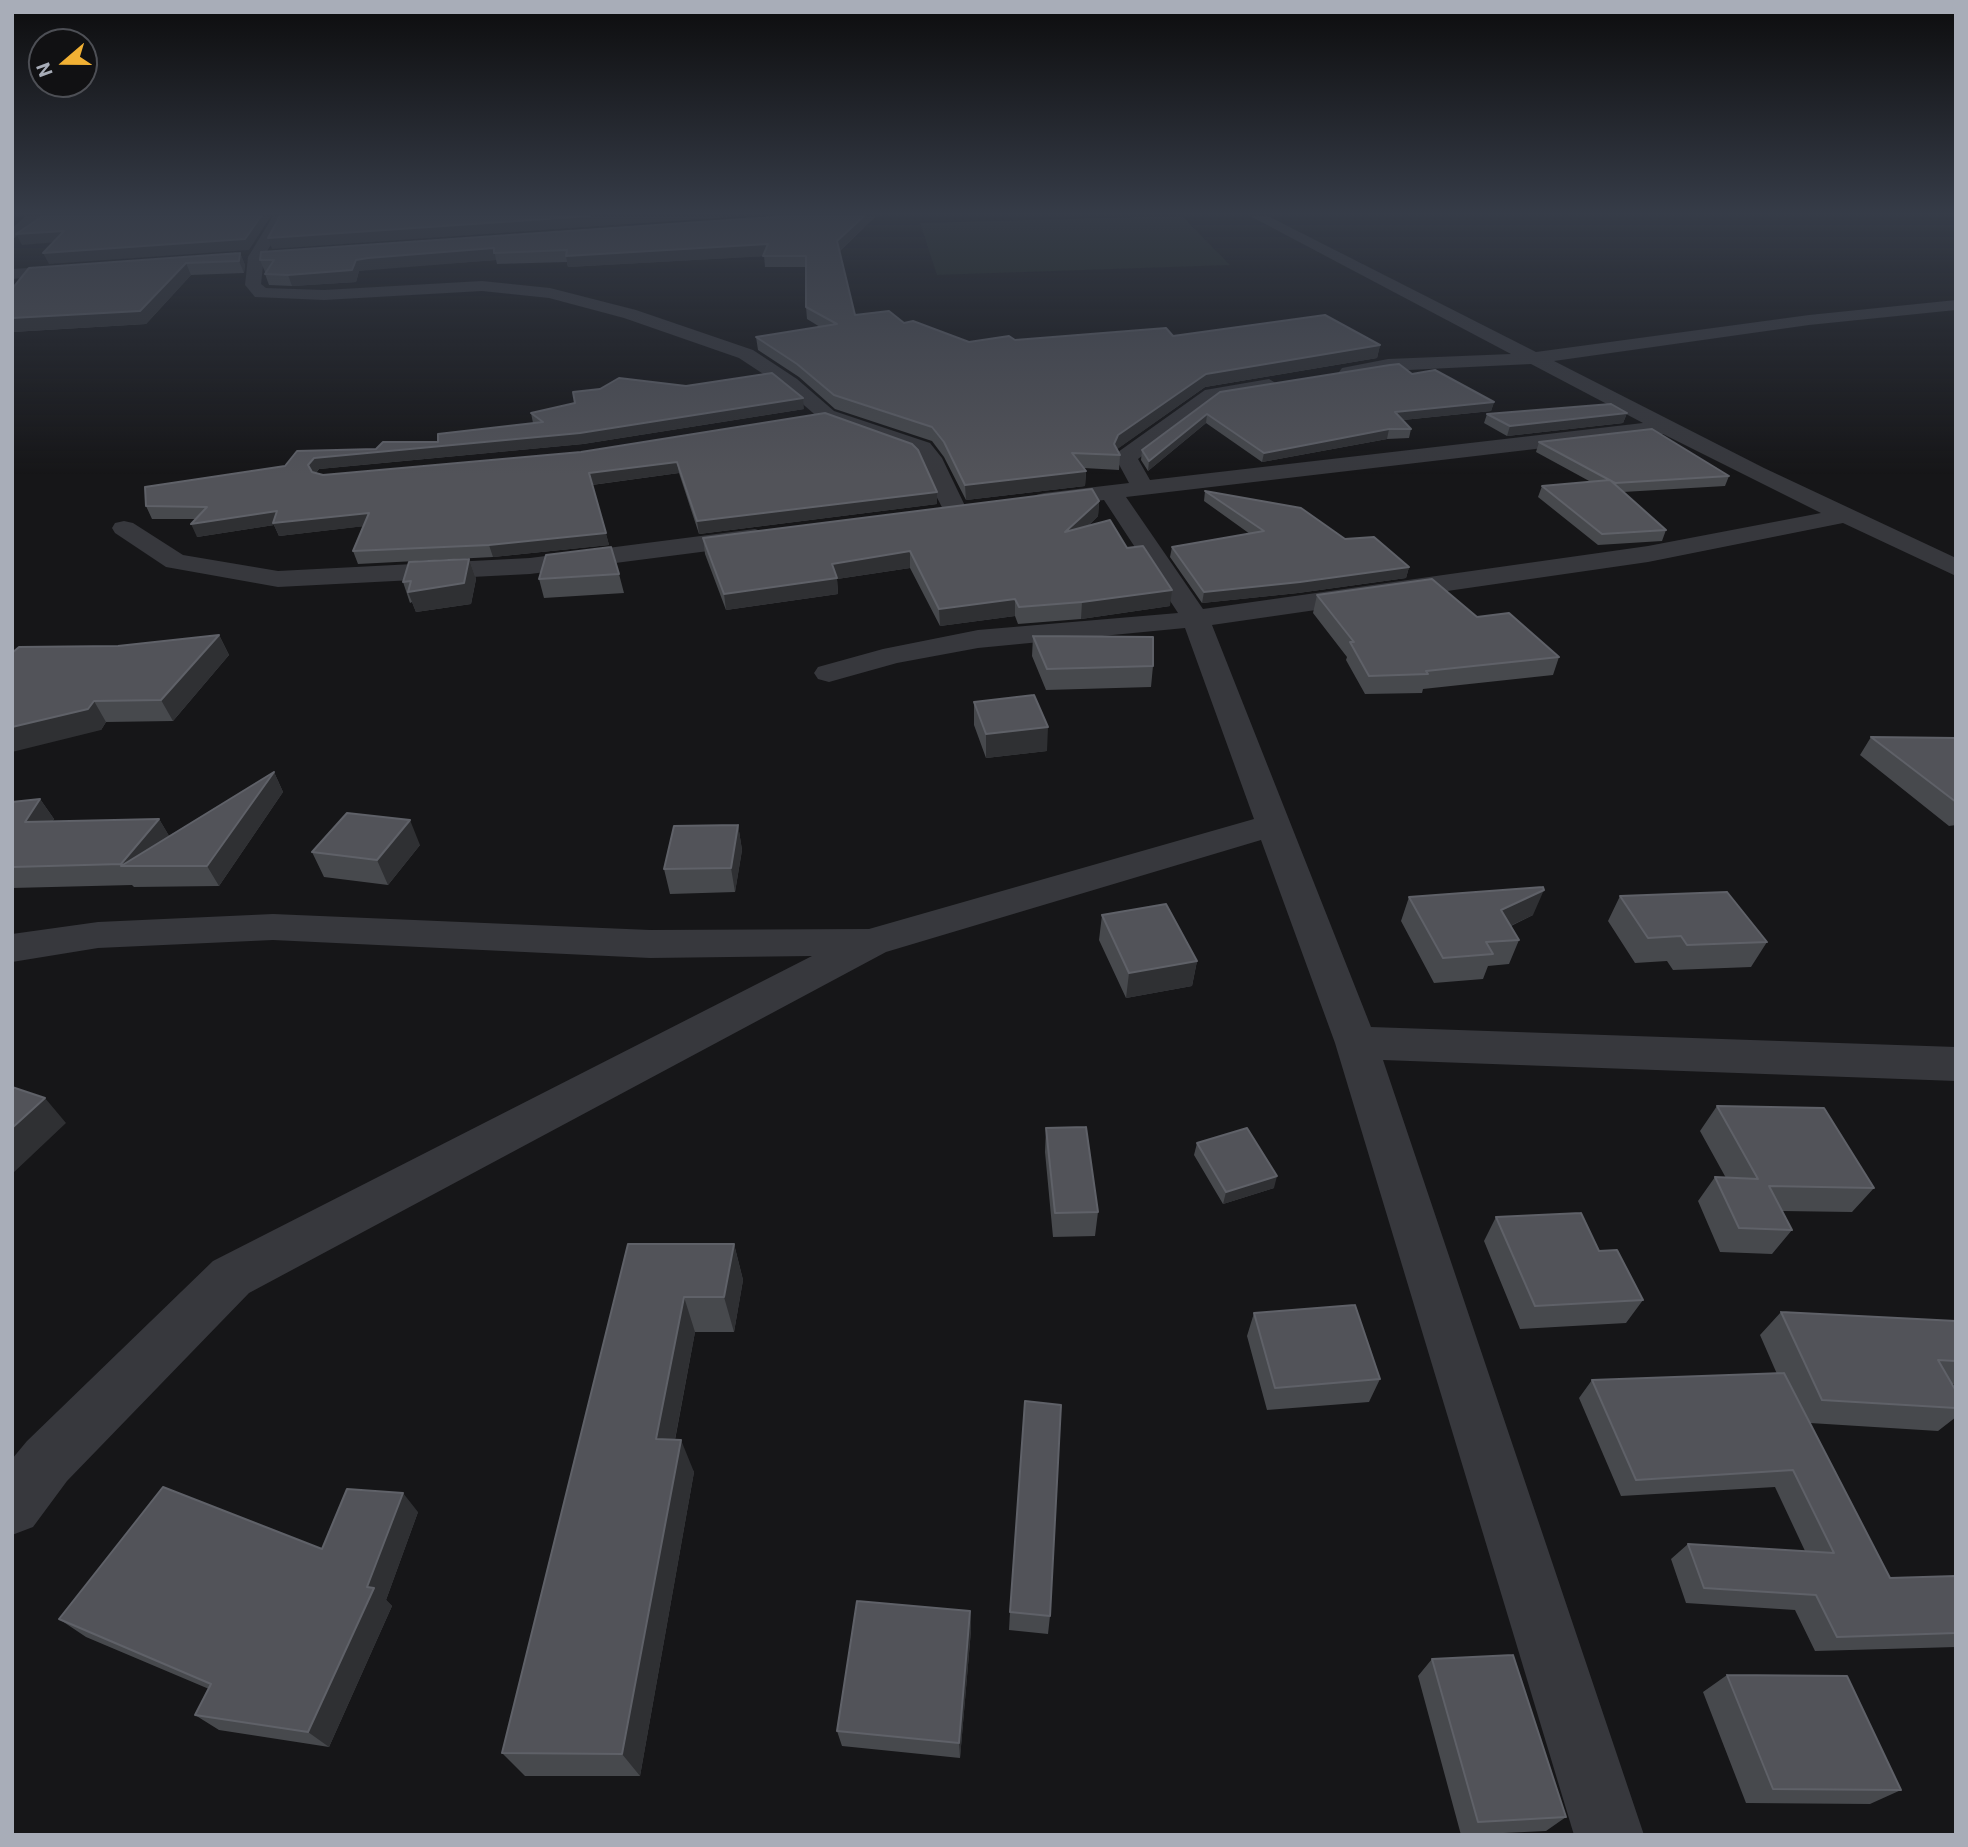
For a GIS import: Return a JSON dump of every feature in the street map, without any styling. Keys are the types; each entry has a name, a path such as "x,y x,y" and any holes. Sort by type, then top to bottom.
{"street":[{"path":"590,302 746,354 790,383 827,415 922,448 931,458 956,512"},
{"path":"1422,302 1843,516 1955,567"},
{"path":"1334,374 1388,365 1530,359 1809,320 1956,305"},
{"path":"1143,488 1126,457 1212,394 1293,381"},
{"path":"801,420 827,415"},
{"path":"1020,503 1664,427"},
{"path":"1110,492 1196,618 1356,1043 1609,1835"},
{"path":"928,515 982,509"},
{"path":"829,673 893,655 978,639 1196,618 1648,554 1843,516"},
{"path":"124,528 175,561 278,579 530,566 778,534"},
{"path":"12,1506 47,1461 232,1277 872,942 1272,825"},
{"path":"12,948 98,935 273,927 650,944 872,942"},
{"path":"1356,1043 1956,1064"}],"building":[{"path":"12,302 148,302 140,311 12,318"},
{"path":"806,302 852,302 855,315 889,311 904,323 913,321 969,342 1009,336 1015,340 1166,328 1173,336 1325,315 1380,345 1206,374 1118,435 1114,444 1120,455 1072,453 1086,471 965,485 944,442 932,427 834,395 797,364 756,337 837,324 806,307"},
{"path":"1399,364 1412,374 1435,370 1494,402 1395,412 1411,429 1389,429 1264,453 1207,414 1149,461 1142,450 1220,392"},
{"path":"772,373 803,398 580,433 314,458 308,465 312,472 323,475 581,452 825,413 912,444 918,450 937,492 697,521 677,462 589,473 606,533 489,545 353,551 369,513 273,523 277,511 191,524 207,507 146,506 145,487 285,466 297,451 376,449 383,442 438,442 438,434 543,422 531,413 575,403 573,392 600,389 619,378 686,386"},
{"path":"1611,404 1627,413 1510,426 1487,414"},
{"path":"1652,429 1729,476 1615,483 1539,442"},
{"path":"1610,480 1666,530 1602,534 1542,486"},
{"path":"1092,489 1099,501 1065,532 1110,520 1127,548 1143,546 1172,590 1082,602 1019,607 1015,599 939,609 910,551 832,564 837,578 724,594 703,538"},
{"path":"1205,491 1301,508 1345,539 1374,537 1409,567 1204,592 1172,547 1264,531"},
{"path":"611,547 619,574 539,579 546,555"},
{"path":"469,559 464,583 408,592 411,581 403,582 409,562"},
{"path":"1432,579 1477,617 1509,613 1559,657 1426,671 1428,674 1369,676 1350,642 1354,642 1317,595"},
{"path":"219,635 161,700 94,701 88,709 12,727 12,653 19,647 118,646"},
{"path":"1033,636 1153,637 1153,666 1047,669"},
{"path":"1034,695 1048,727 986,734 974,702"},
{"path":"1871,737 1956,738 1956,802"},
{"path":"274,772 207,866 121,866"},
{"path":"40,799 25,822 159,819 121,864 12,867 12,802"},
{"path":"347,813 410,820 377,860 312,852"},
{"path":"738,825 731,868 664,869 674,826"},
{"path":"1543,887 1544,890 1501,910 1519,940 1486,942 1493,954 1443,958 1409,897"},
{"path":"1727,892 1767,942 1687,945 1681,936 1648,938 1620,896"},
{"path":"1166,904 1197,961 1129,973 1102,915"},
{"path":"12,1087 45,1098 12,1128"},
{"path":"1717,1106 1824,1108 1874,1188 1769,1186 1792,1230 1739,1228 1715,1177 1758,1179"},
{"path":"1086,1127 1098,1212 1055,1213 1046,1128"},
{"path":"1247,1128 1277,1176 1226,1192 1197,1143"},
{"path":"1581,1213 1599,1251 1617,1250 1643,1300 1535,1306 1496,1217"},
{"path":"628,1244 734,1244 724,1297 684,1297 656,1439 681,1440 622,1754 502,1753"},
{"path":"1355,1305 1380,1379 1275,1388 1254,1313"},
{"path":"1781,1312 1956,1321 1956,1361 1938,1360 1956,1391 1956,1408 1822,1400"},
{"path":"1784,1373 1890,1578 1956,1576 1956,1633 1837,1637 1816,1595 1704,1588 1688,1544 1834,1553 1793,1470 1636,1480 1592,1380"},
{"path":"1025,1401 1061,1405 1050,1616 1010,1612"},
{"path":"163,1487 322,1549 347,1489 403,1493 367,1587 374,1588 308,1732 195,1715 211,1684 59,1619"},
{"path":"857,1601 970,1611 959,1743 837,1731"},
{"path":"1513,1655 1566,1817 1478,1822 1432,1659"},
{"path":"1727,1675 1847,1676 1901,1790 1773,1789"}]}
